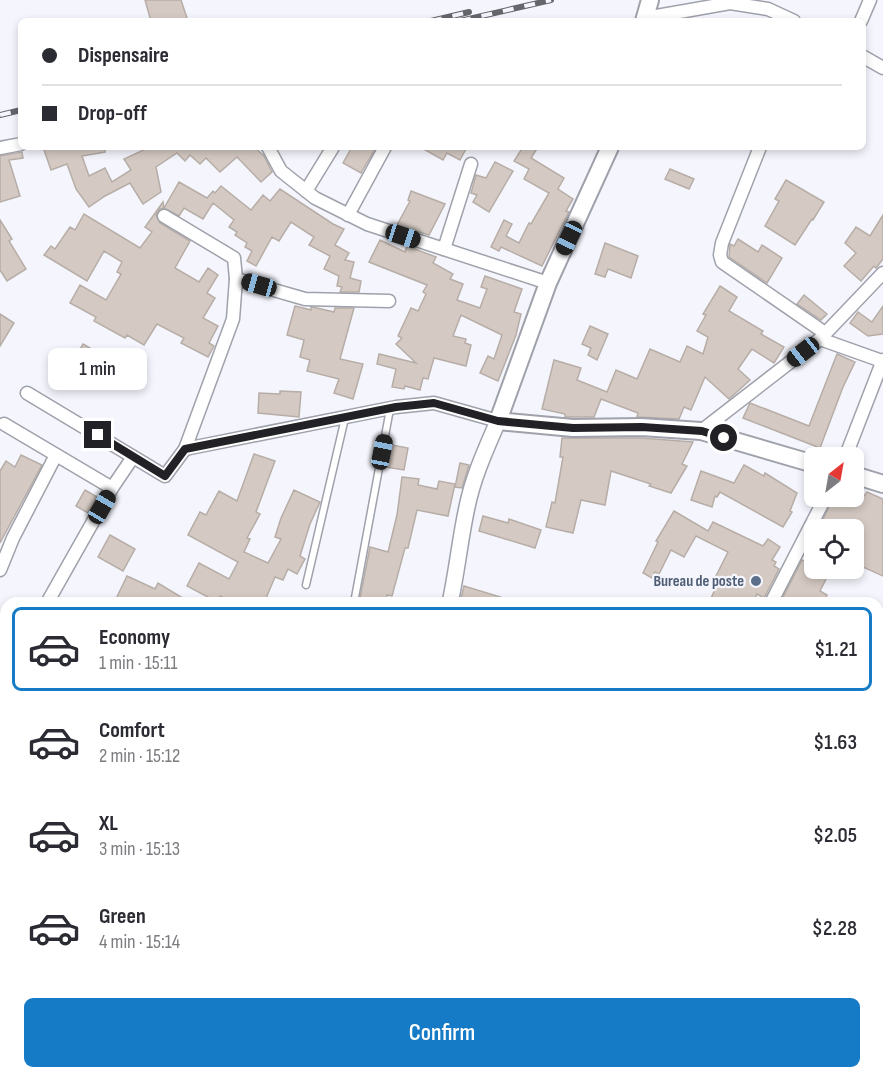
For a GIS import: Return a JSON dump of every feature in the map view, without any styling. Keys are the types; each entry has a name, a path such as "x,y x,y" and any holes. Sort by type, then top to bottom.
{"main road":[{"path":"645,18 650,0"},
{"path":"609,150 548,283 498,421 573,428 642,427 702,431 804,461"},
{"path":"864,478 883,484"}],"street":[{"path":"862,18 870,0"},
{"path":"650,18 730,3 768,9 788,18"},
{"path":"866,58 883,68"},
{"path":"0,148 18,145"},
{"path":"270,150 281,171 315,198 348,215 367,224 548,283"},
{"path":"306,191 331,150"},
{"path":"348,215 383,150"},
{"path":"759,150 722,243 720,255 722,262 822,336 883,361 848,447"},
{"path":"444,249 471,164"},
{"path":"27,393 165,476 185,449 233,319 236,279 234,258 164,216"},
{"path":"702,431 822,336 883,273"},
{"path":"236,279 305,299 389,301"},
{"path":"185,449 390,409 434,403 498,421 480,461 467,507 451,597"},
{"path":"4,424 112,489"},
{"path":"0,570 13,538 56,455"},
{"path":"50,597 112,489 133,457"},
{"path":"774,597 820,507"}],"lane":[{"path":"355,597 390,409"},
{"path":"306,585 345,418"}],"building":[{"path":"145,0 181,0 187,18 150,18"},
{"path":"44,150 105,150 105,152 82,156 89,176 105,168 112,182 131,170 124,159 144,150 257,150 264,156 272,172 261,182 237,157 220,172 206,158 200,164 190,155 185,161 177,153 156,167 161,192 143,204 130,183 89,207 76,189 67,164 51,170"},
{"path":"350,150 374,150 361,173 343,163"},
{"path":"425,150 465,150 460,160 447,153 443,160"},
{"path":"521,150 536,150 531,158 564,178 558,189 573,199 566,211 569,212 542,266 501,247 499,251 491,247 504,220 512,224 506,236 519,243 549,193 524,179 529,169 514,161"},
{"path":"22,152 23,158 9,160 20,196 0,202 0,156"},
{"path":"495,162 513,171 489,212 473,202 477,195 471,193 476,175 486,178"},
{"path":"670,169 694,179 689,189 665,179"},
{"path":"786,180 824,202 795,245 765,226 779,201 775,199"},
{"path":"179,182 207,198 221,186 251,210 263,195 270,201 280,189 344,229 335,245 349,253 345,260 354,262 350,278 361,281 359,292 340,292 342,287 337,286 339,276 324,269 330,256 309,245 314,237 291,222 279,241 272,237 256,266 247,261 252,251 245,247 247,243 235,235 237,232 229,227 234,220 213,203 203,219 184,208 179,216 164,208"},
{"path":"411,191 445,204 429,235 397,225 410,201 408,200"},
{"path":"163,202 164,208 160,209 156,215 160,223 190,241 175,268 199,282 208,268 218,275 207,293 215,298 203,318 218,326 209,343 214,346 208,357 181,343 184,338 157,324 144,345 127,335 125,338 94,321 96,317 70,303 80,285 106,300 121,274 117,272 122,262 104,251 87,281 44,255 51,246 55,249 70,227 75,230 84,214 140,248 152,232 145,227"},
{"path":"883,215 883,259 861,281 844,266 856,253 845,243 856,227 870,236"},
{"path":"0,220 12,239 9,241 26,269 7,281 0,270"},
{"path":"738,239 758,252 762,245 782,258 767,283 729,257 730,244 734,246"},
{"path":"380,240 405,252 407,246 436,257 433,263 453,274 450,279 463,284 457,300 480,308 487,289 481,287 485,276 522,289 514,312 521,314 516,335 498,381 480,373 488,356 494,359 502,335 461,315 453,336 466,339 465,343 471,345 466,366 434,358 428,379 423,378 420,390 405,386 404,389 392,387 396,369 377,364 379,354 416,363 396,344 402,338 398,336 411,308 418,311 426,294 423,292 427,285 369,262"},
{"path":"605,243 638,256 631,278 608,269 605,277 595,274"},
{"path":"720,286 737,297 729,311 763,331 761,334 784,347 774,363 752,349 738,369 750,380 729,399 705,377 691,410 684,407 679,419 637,417 638,413 601,399 594,417 565,417 565,414 542,409 554,360 581,368 577,380 607,392 616,370 637,379 650,349 680,362 687,346 703,354 708,337 697,331 706,315 703,314"},
{"path":"804,295 827,314 821,320 797,304"},
{"path":"295,306 334,312 335,308 354,308 340,359 363,364 353,399 334,393 339,379 307,371 310,360 300,357 304,340 287,335"},
{"path":"883,306 883,334 868,336 850,323 858,312 872,322"},
{"path":"0,314 14,323 0,346"},
{"path":"590,326 608,334 597,360 588,355 591,348 582,344"},
{"path":"83,344 95,351 88,363 76,356"},
{"path":"837,354 855,362 820,447 743,418 750,403 809,426"},
{"path":"280,391 301,392 299,417 258,413 259,393 280,394"},
{"path":"562,438 641,438 693,442 682,464 687,466 671,493 611,471 605,505 581,500 573,533 546,527 552,502 555,503 563,457 560,457"},
{"path":"392,445 408,448 404,470 385,467 387,454 390,455"},
{"path":"254,454 275,461 256,512 260,514 247,538 250,539 244,552 268,563 281,539 275,537 294,490 320,502 300,556 305,559 297,574 288,569 283,580 275,577 267,597 208,597 187,586 199,563 229,579 238,562 188,535 200,512 206,515 219,491 237,501"},
{"path":"21,455 42,465 0,543 0,471 6,461 15,467"},
{"path":"460,463 469,465 462,488 455,487"},
{"path":"744,465 764,476 765,473 797,493 790,511 792,512 783,527 720,492 717,497 715,496 712,507 691,500 701,471 734,483"},
{"path":"402,477 419,479 418,485 437,489 439,481 455,484 448,516 417,510 408,548 405,548 392,596 360,597 370,547 388,552 397,515"},
{"path":"85,490 97,497 88,513 76,506"},
{"path":"867,492 883,499 883,576 864,567 864,519 823,519 829,507 864,507 864,496"},
{"path":"674,511 708,531 713,522 763,546 768,539 780,547 772,560 776,562 774,566 779,569 765,597 757,594 756,597 712,597 719,580 715,578 728,552 696,536 684,557 671,550 659,574 655,572 652,578 643,573 658,542 656,541"},
{"path":"483,516 508,523 509,519 541,530 535,548 479,531"},
{"path":"110,535 135,549 123,571 98,557"},
{"path":"802,560 804,561 804,579 826,579 820,591 827,595 826,597 783,597"},
{"path":"127,576 155,589 158,583 181,597 117,597"},
{"path":"464,586 500,597 461,597"}],"railway":[{"path":"473,18 551,0"},
{"path":"444,18 469,12"},
{"path":"0,115 18,111"}],"place":[{"name":"Bureau de poste","path":"756,581"}],"route":[{"path":"98,435 165,476 185,449 396,407 434,403 498,421 573,428 642,427 702,431 724,438"}]}
